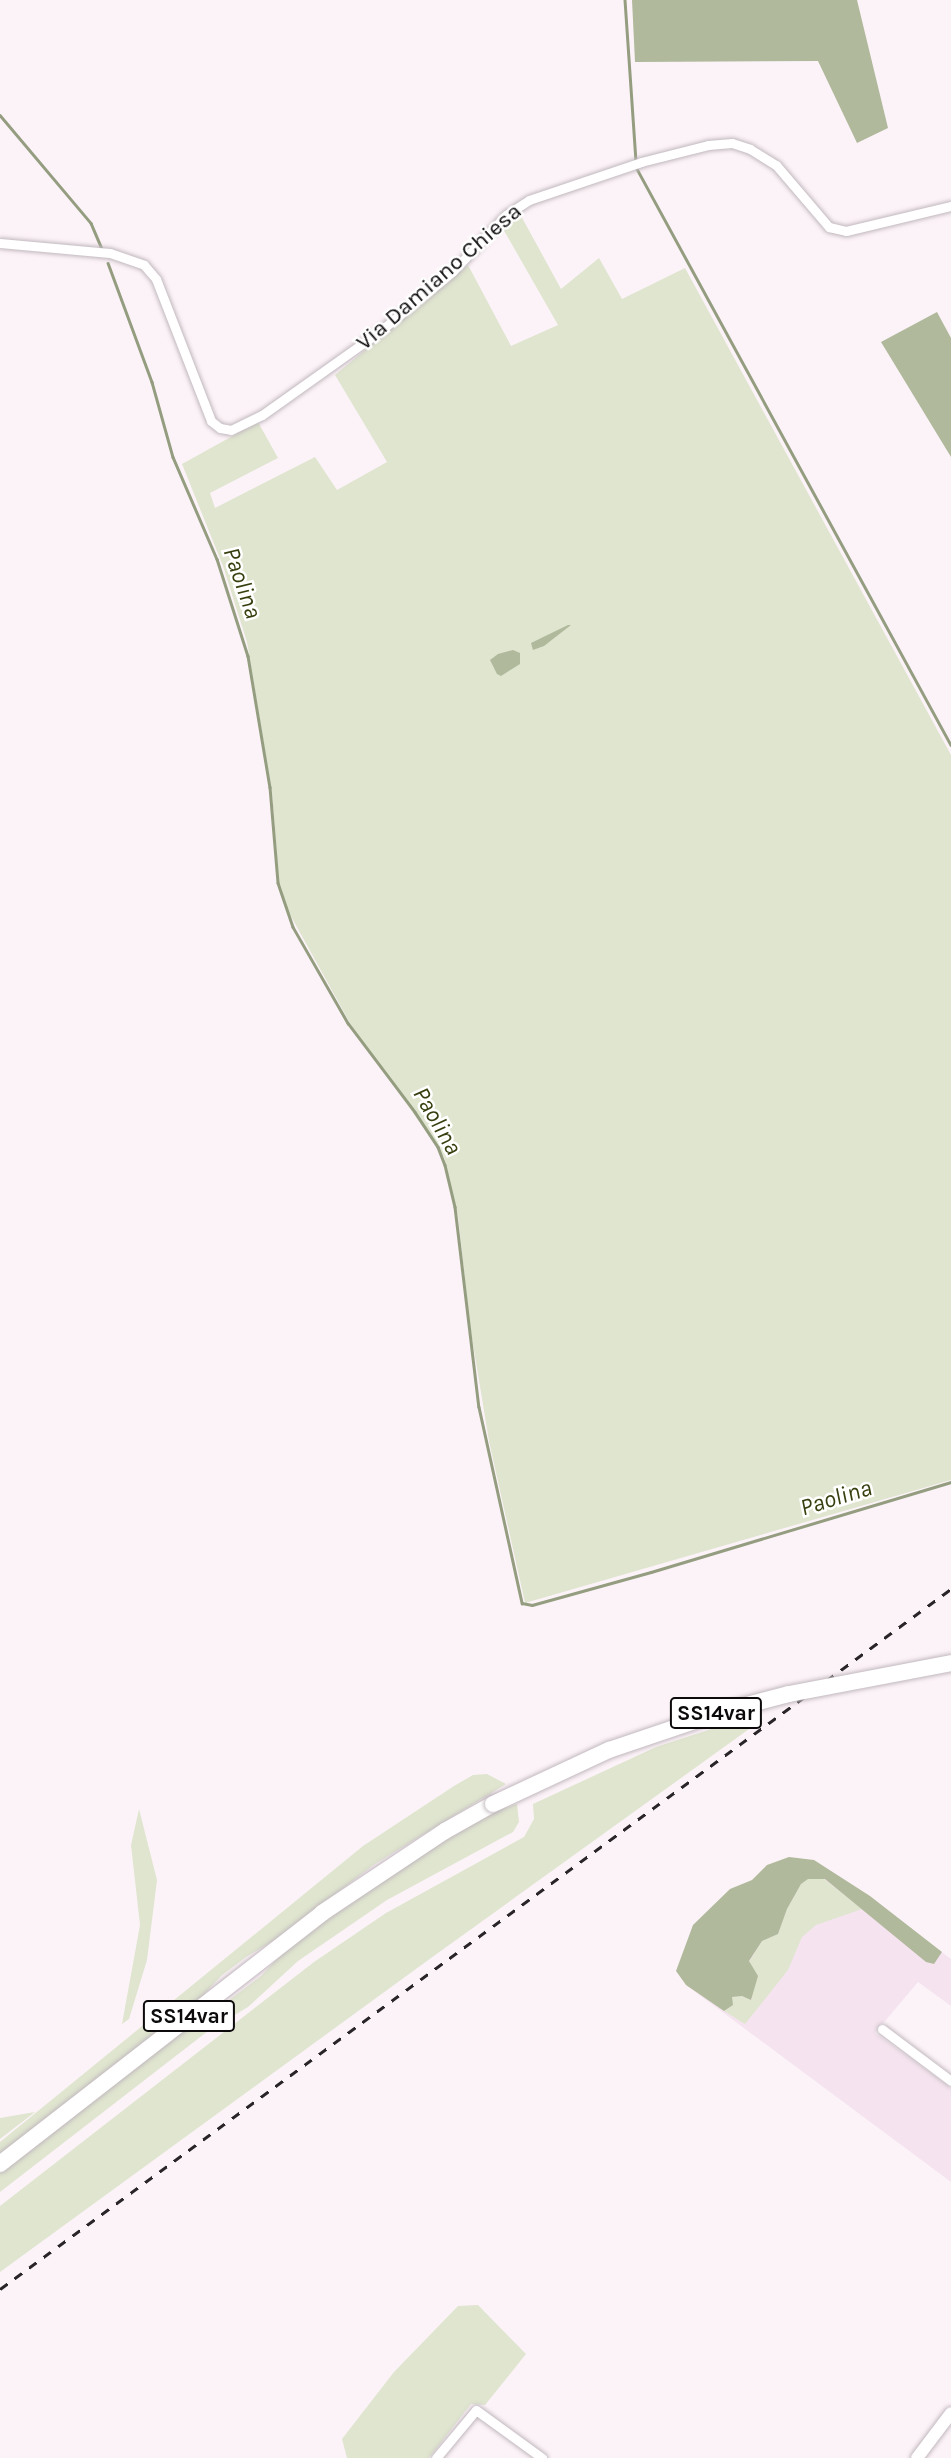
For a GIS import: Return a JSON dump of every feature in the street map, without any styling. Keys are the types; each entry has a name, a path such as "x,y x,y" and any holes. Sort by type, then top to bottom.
{"highway":[{"name":"SS14var","path":"0,2164 322,1913 445,1831 493,1804 600,1754 702,1717 789,1694 951,1663"}],"main road":[{"path":"917,2458 951,2413"}],"street":[{"name":"Via Damiano Chiesa","path":"0,243 110,253 144,265 156,279 211,421 220,428 232,430 262,415 379,332 453,271 506,215 529,200 640,162 708,145 732,143 750,149 776,165 829,227 846,231 951,206"},
{"path":"882,2029 951,2081"},
{"path":"436,2458 476,2410 542,2458"}],"shaded area":[{"path":"814,1860 951,1959 951,2006 918,1982 875,2033 951,2088 951,2182 686,1985"}],"green space":[{"path":"632,0 857,0 888,128 857,143 818,61 635,62"},
{"path":"520,214 561,289 599,258 622,299 685,268 951,755 951,1480 525,1603 489,1441 470,1326 458,1216 444,1157 351,1025 287,909 279,883 272,793 247,642 223,566 182,464 258,422 278,458 210,493 215,508 315,457 337,490 387,462 335,375 468,265 511,346 558,325 502,227"},
{"path":"937,312 951,338 951,457 881,342"},
{"path":"571,625 544,646 533,650 531,643"},
{"path":"513,650 520,653 520,664 501,676 497,674 490,660 498,654"},
{"path":"763,1719 0,2272 0,2206 314,1962 386,1913 524,1837 534,1819 533,1804 656,1747 736,1721"},
{"path":"487,1774 506,1784 375,1864 273,1941 246,1957 221,1976 197,2002 0,2155 0,2142 363,1846 454,1786 473,1775"},
{"path":"517,1804 519,1822 513,1832 387,1900 298,1961 248,2007 208,2031 0,2192 0,2172 208,2010 228,2001 261,1976 281,1955 389,1872 496,1811"},
{"path":"139,1809 157,1880 147,1960 129,2019 122,2024 140,1925 131,1845"},
{"path":"789,1857 814,1860 870,1896 942,1952 934,1964 926,1962 825,1879 808,1879 801,1884 787,1909 778,1934 762,1941 749,1961 758,1976 751,2000 742,1996 732,1997 733,2005 724,2011 686,1985 676,1971 693,1925 730,1889 752,1880 767,1865"},
{"path":"807,1879 824,1879 862,1909 816,1925 802,1937 788,1970 745,2024 724,2011 733,2005 731,1997 742,1996 752,2000 749,1962 762,1941 778,1934 787,1909 801,1884"},
{"path":"35,2112 0,2139 0,2118"},
{"path":"478,2305 526,2354 485,2405 471,2404 429,2458 347,2458 342,2439 394,2372 458,2306"}],"waterway":[{"path":"625,0 636,161"},
{"path":"0,115 91,223 103,251"},
{"path":"636,167 951,745"},
{"name":"Paolina","path":"108,263 152,382 173,457 217,559 248,656 270,787 278,883 293,927 348,1023 415,1112 438,1147 445,1165 455,1207 479,1407 522,1603 532,1605 651,1572 951,1482"}],"railway":[{"path":"0,2289 951,1589"}]}
